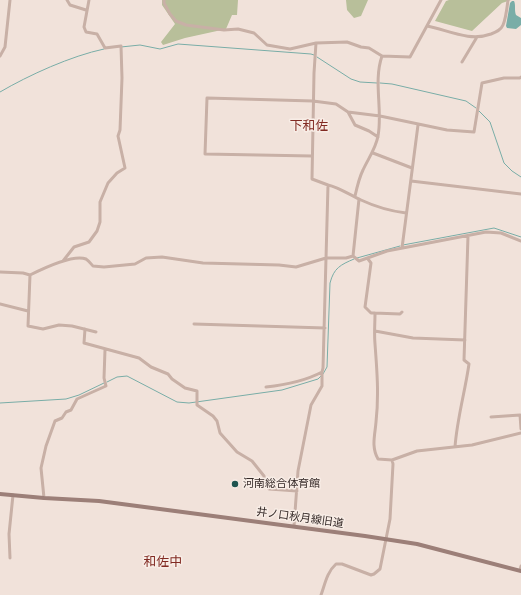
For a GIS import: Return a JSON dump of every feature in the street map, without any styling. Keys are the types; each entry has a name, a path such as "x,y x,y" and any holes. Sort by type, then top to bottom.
{"street":[{"path":"0,56 5,46 10,0"},
{"path":"67,0 70,5 86,10"},
{"path":"63,261 74,247 89,242 97,231 100,222 100,202 108,184 117,173 125,168 118,136 120,130 122,78 121,46 104,48 97,34 86,32 84,27 89,0"},
{"path":"164,0 170,14 176,21 186,25 224,30 238,29 254,33 267,45 290,49 316,43 346,42 369,48 382,56 410,57 441,0"},
{"path":"427,26 442,29 462,36 477,37 498,32 503,25 508,0"},
{"path":"462,62 477,37"},
{"path":"316,43 313,100 312,179 334,186 378,207 406,213"},
{"path":"355,196 363,170 373,152 378,137 380,116 378,84 380,61 382,56"},
{"path":"312,156 205,154 207,98 313,100 336,104 348,112 380,116 447,130 474,132 482,83 504,78 520,78 521,76"},
{"path":"348,112 355,125 378,137"},
{"path":"402,248 418,125"},
{"path":"373,152 412,168"},
{"path":"411,181 521,194"},
{"path":"294,526 298,471 311,405 322,386 328,185"},
{"path":"353,256 359,199"},
{"path":"353,256 359,261 387,251 486,232 501,233 521,241"},
{"path":"454,447 469,364 464,360 468,236"},
{"path":"0,272 23,273 30,275 42,268 63,261 80,258 87,260 93,266 104,267 135,264 146,258 162,257 203,263 279,265 296,267 326,258 346,258 353,256"},
{"path":"368,259 371,263 365,307 371,313 400,314 402,312"},
{"path":"30,275 28,326 43,329 59,325 72,326 85,328 96,332"},
{"path":"0,304 28,311"},
{"path":"374,313 374,343 378,371 377,421 374,452 378,459 392,460 417,451 472,445 521,433"},
{"path":"194,324 324,328"},
{"path":"85,328 84,343 138,358 151,368 168,374 172,379 185,388 197,391 197,405 213,416 217,421 220,433 237,452 252,461 264,476 266,485 269,489 297,491"},
{"path":"375,332 413,338 465,340"},
{"path":"44,498 41,468 46,446 55,421 62,418 66,412 71,410 77,399 106,386 104,378 105,350"},
{"path":"266,387 282,386 322,372"},
{"path":"491,418 520,415 521,429"},
{"path":"321,595 330,572 336,564 342,564 371,575 380,569 390,519 392,460"},
{"name":"井ノ口秋月線旧道","path":"0,494 99,501 386,539 424,546 521,569"},
{"path":"10,558 9,534 13,495"}],"green space":[{"path":"162,0 238,0 237,15 232,15 226,29 185,38 163,45 161,42 175,24 162,5"},
{"path":"346,0 368,0 361,16 354,18 347,10"},
{"path":"511,0 502,3 472,31 435,21 446,1"}],"water":[{"path":"512,1 515,3 516,15 521,18 521,25 516,29 507,28 506,26 510,3"}],"waterway":[{"path":"121,47 140,45 160,49 178,44 314,55"},
{"path":"0,92 50,67 78,56 104,49"},
{"path":"317,57 351,79 360,82 377,83"},
{"path":"380,83 392,84 466,101 476,108"},
{"path":"479,111 490,122 504,163 521,177"},
{"path":"403,245 494,228 521,237"},
{"path":"357,258 400,246"},
{"path":"323,374 327,367 330,283 336,270 345,263 354,259"},
{"path":"107,382 117,377 127,376 177,402 189,403 282,390 318,379 321,376"},
{"path":"0,403 66,399 79,395 104,383"}],"place":[{"name":"河南総合体育館","path":"235,484"}],"district":[{"name":"下和佐","path":"309,126"},
{"name":"和佐中","path":"163,562"}]}
